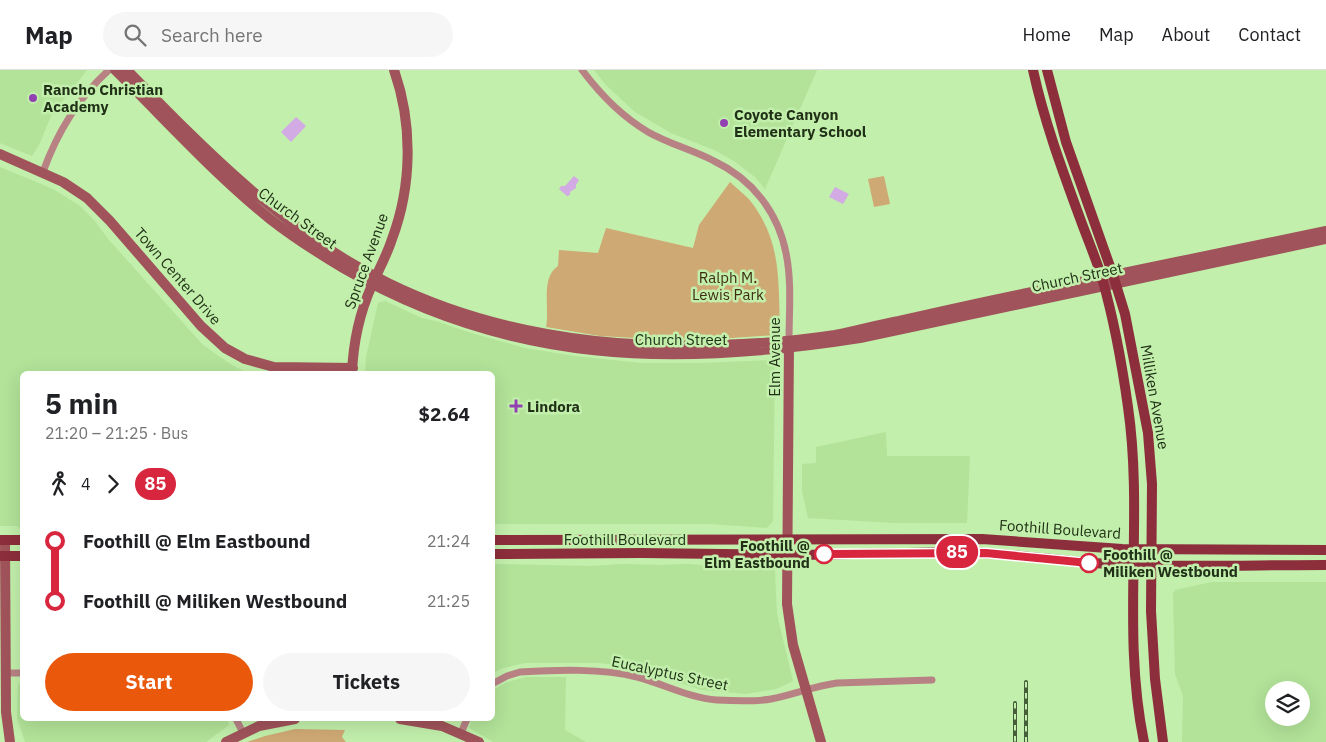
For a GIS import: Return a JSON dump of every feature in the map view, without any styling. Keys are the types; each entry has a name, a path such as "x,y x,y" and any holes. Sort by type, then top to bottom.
{"main road":[{"name":"Church Street","path":"115,70 236,190 270,219 325,257 374,280 467,315 538,338 650,346 789,345 860,338 1104,287 1115,279 1326,231"},
{"name":"Church Street","path":"127,70 236,178 312,238 374,280"},
{"name":"Spruce Avenue","path":"352,371 358,328 374,280 392,238 400,211 407,169 406,128 400,89 394,70"},
{"name":"Milliken Avenue","path":"1034,70 1059,161 1102,277 1117,342 1129,408 1135,470 1134,656 1138,717 1144,742"},
{"name":"Milliken Avenue","path":"1047,70 1066,142 1115,279 1125,314 1148,433 1152,476 1151,565 1153,653 1163,742"},
{"name":"Town Center Drive","path":"0,154 43,172 75,189 99,209 201,326 225,348 246,359 274,366 352,371"},
{"name":"Church Street","path":"789,345 1102,277 1115,279 1326,239"},
{"name":"Elm Avenue","path":"789,345 787,604 789,625 821,742"},
{"name":"Foothill Boulevard","path":"495,540 995,539 1084,547 1134,549 1326,550"},
{"path":"10,742 6,712 3,540 20,540"},
{"name":"Foothill Boulevard","path":"495,554 788,555 986,553 1074,562 1133,565 1326,565"},
{"path":"3,556 20,556"},
{"path":"226,742 243,732 270,723 283,721"},
{"path":"416,721 461,733 479,742"}],"street":[{"path":"43,172 52,147 66,121 76,106 109,70"},
{"name":"Elm Avenue","path":"582,70 599,93 628,119 671,144 714,160 727,168 752,188 769,208 781,234 786,254 789,275 789,345"},
{"name":"Eucalyptus Street","path":"495,682 520,672 617,673 638,677 689,694 715,700 742,701 769,700 837,683 932,680"},
{"path":"6,673 20,673"},
{"path":"237,721 243,732"},
{"path":"461,733 466,721"}],"shaded area":[{"name":"Rancho Christian Academy","path":"0,70 87,70 51,116 39,145 32,156 0,143"},
{"name":"Coyote Canyon Elementary School","path":"594,70 817,70 765,189 755,177 734,161 714,150 671,133 635,112 605,84"},
{"path":"296,117 306,126 291,142 281,132"},
{"path":"0,167 53,189 80,206 203,345 244,371 20,371 20,528 17,526 0,526"},
{"path":"574,176 579,180 576,188 567,196 559,189 561,186 565,186"},
{"path":"835,187 849,194 843,204 829,197"},
{"path":"385,301 422,318 525,348 575,356 642,363 772,360 775,363 773,521 767,528 710,524 495,524 495,371 365,371 366,357 378,303"},
{"path":"886,432 887,456 970,456 967,523 895,523 808,518 802,491 802,464 816,463 816,447"},
{"path":"495,564 590,566 689,564 732,568 765,566 772,567 775,571 777,614 793,681 776,689 746,694 702,690 627,666 599,663 525,663 500,669 495,673"},
{"path":"1212,582 1326,582 1326,742 1182,742 1183,696 1175,674 1173,594 1175,590"},
{"path":"526,677 566,677 565,730 586,742 493,742 469,728 471,721 495,721 495,689 507,682"},
{"path":"20,683 20,721 228,721 229,725 206,742 25,742 17,718 18,685"}],"green space":[{"path":"884,176 890,204 874,207 868,179"},
{"name":"Ralph M. Lewis Park","path":"730,182 752,203 762,218 774,248 778,279 780,328 775,335 717,339 654,339 600,336 546,327 547,286 552,271 558,266 559,250 598,253 606,228 693,248 699,225"},
{"path":"295,729 345,730 342,737 346,742 247,742"}],"railway":[{"path":"1026,682 1026,742"},
{"path":"1015,703 1015,742"}],"bus line":[{"name":"85","path":"824,554 986,553 1089,563"}],"place":[{"name":"Rancho Christian Academy","path":"33,98"},
{"name":"Coyote Canyon Elementary School","path":"724,123"},
{"name":"Lindora","path":"516,406"},
{"name":"Foothill @ Elm Eastbound","path":"824,554"},
{"name":"Foothill @ Miliken Westbound","path":"1089,563"}]}
